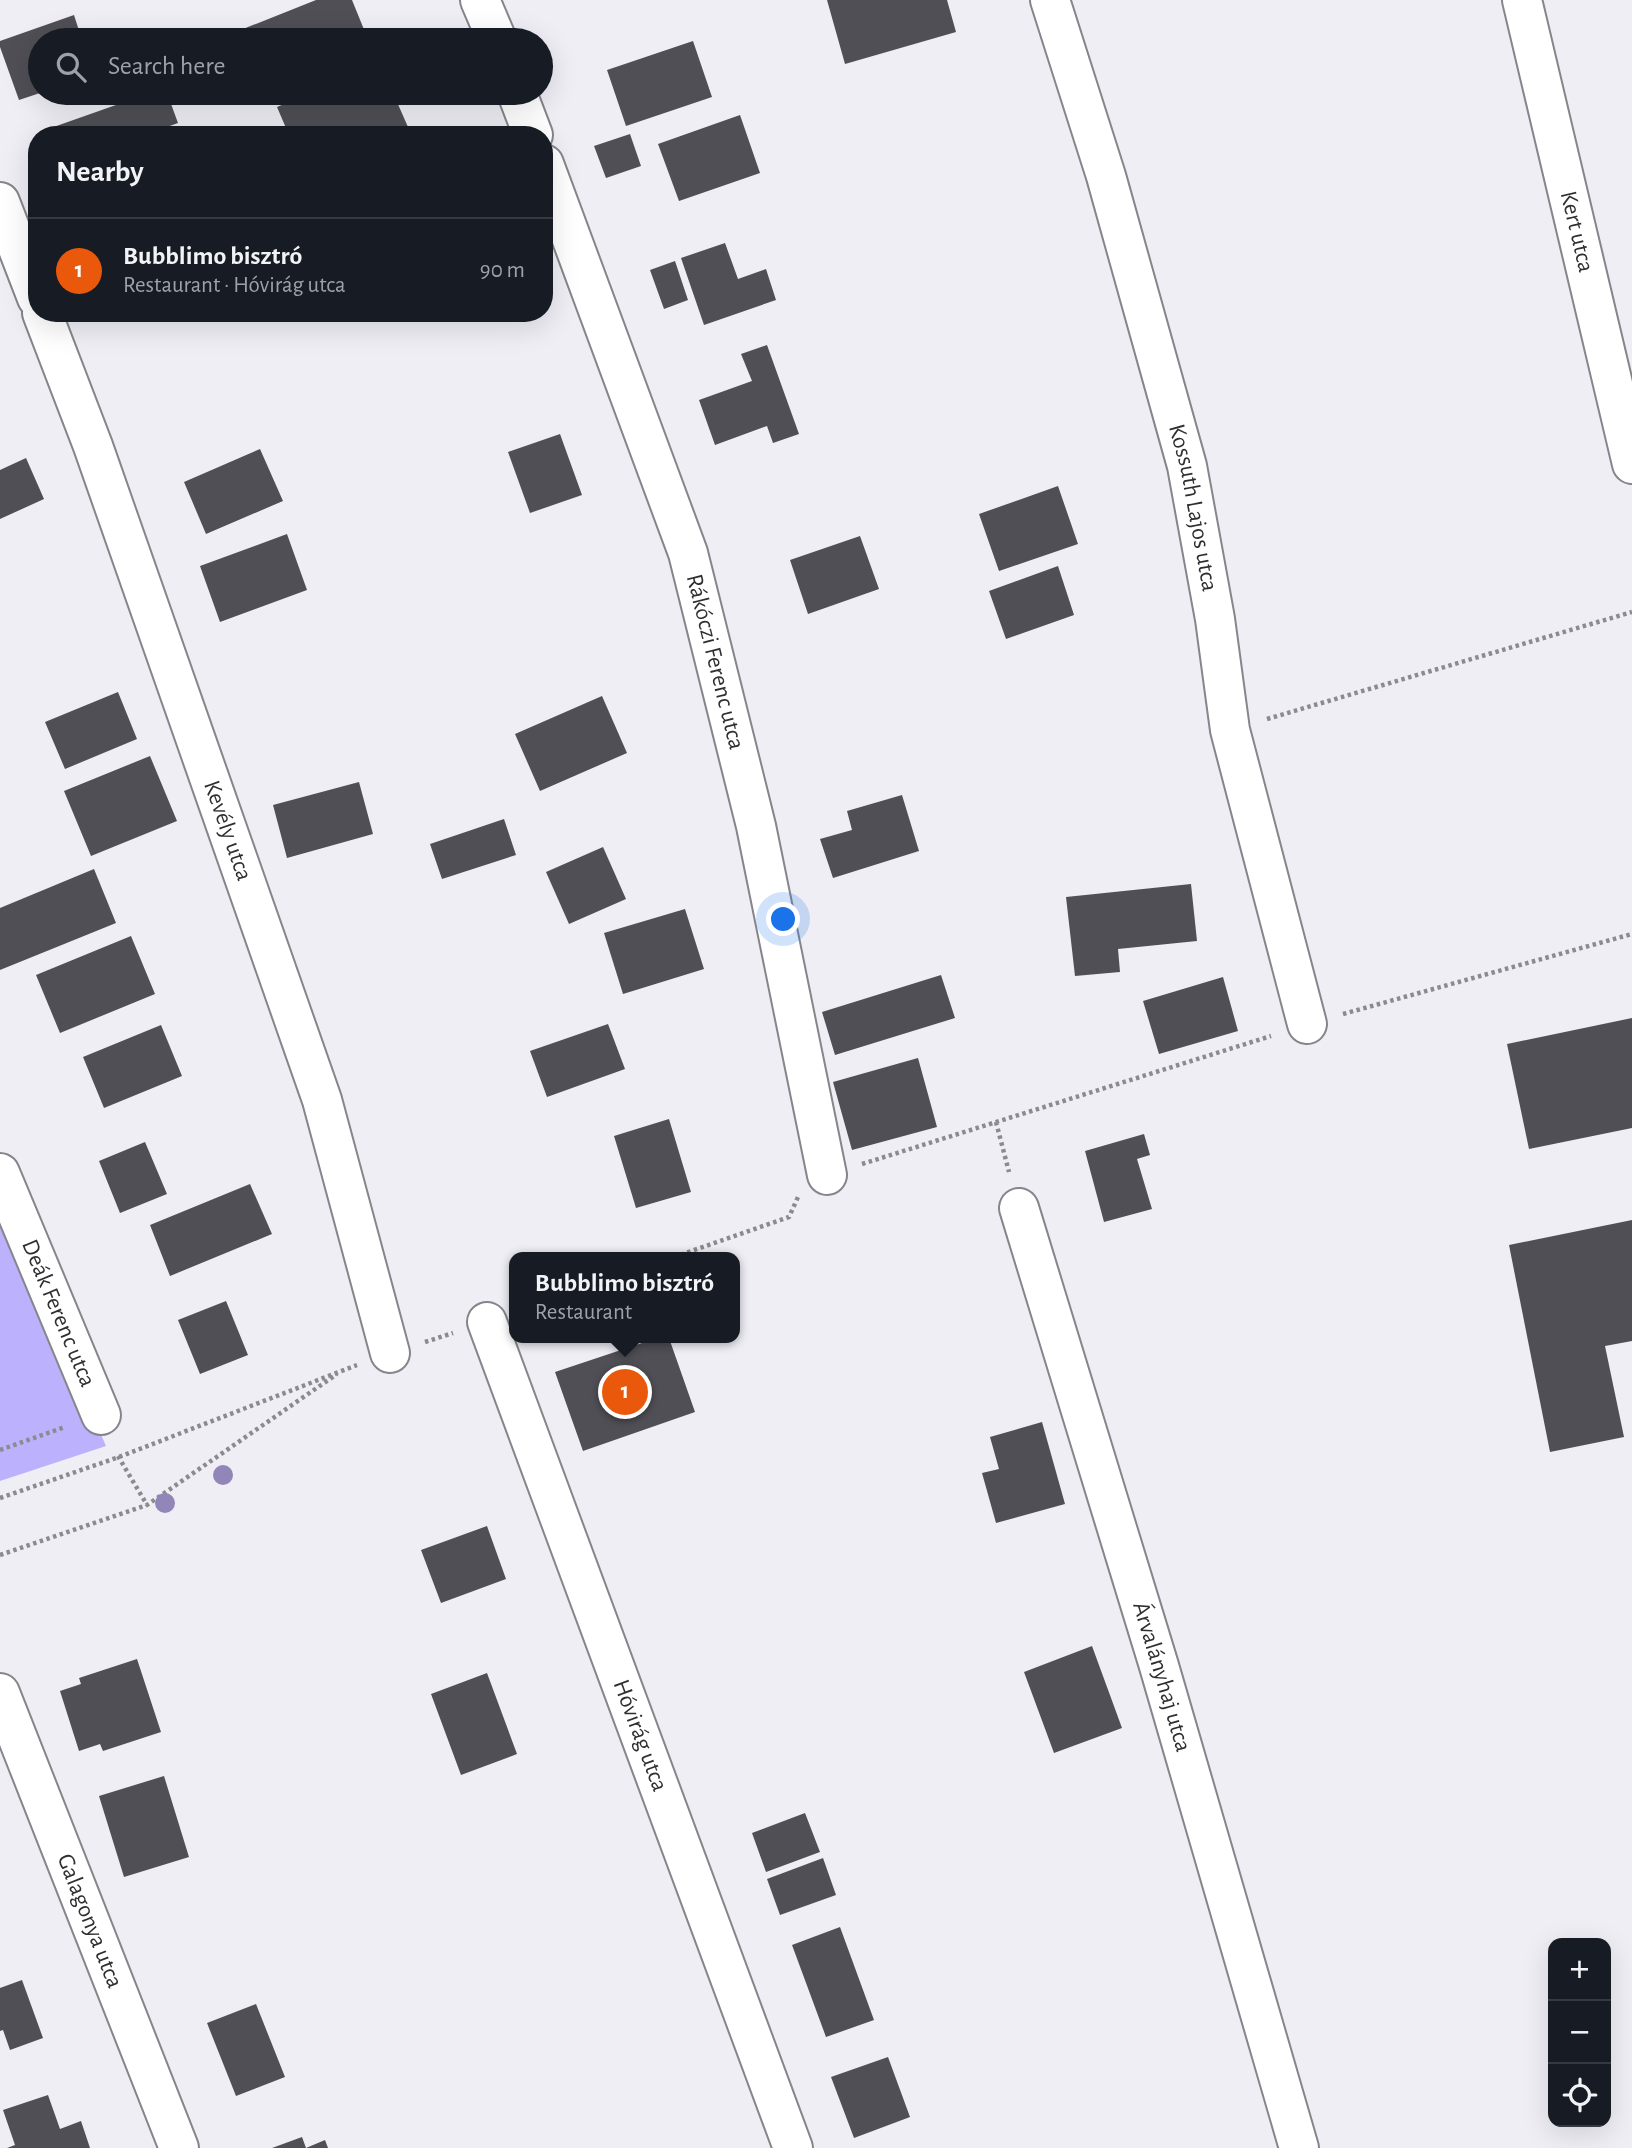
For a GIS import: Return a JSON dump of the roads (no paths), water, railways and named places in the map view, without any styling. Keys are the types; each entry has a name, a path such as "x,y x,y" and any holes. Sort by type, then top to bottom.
{"street":[{"path":"481,0 492,28"},
{"name":"Kossuth Lajos utca","path":"1050,0 1106,176 1186,466 1215,619 1230,730 1307,1024"},
{"name":"Kert utca","path":"1522,0 1632,464"},
{"path":"522,105 530,126"},
{"name":"Rákóczi Ferenc utca","path":"553,188 688,553 756,826 827,1175"},
{"path":"0,202 28,275"},
{"name":"Kevély utca","path":"46,322 98,459 322,1100 390,1353"},
{"name":"Deák Ferenc utca","path":"0,1173 101,1415"},
{"name":"Árvalányhaj utca","path":"1019,1208 1159,1666 1298,2148"},
{"name":"Hóvirág utca","path":"487,1322 793,2148"},
{"name":"Galagonya utca","path":"0,1693 179,2148"}],"place":[{"name":"Bubblimo bisztró","path":"625,1392"}]}
